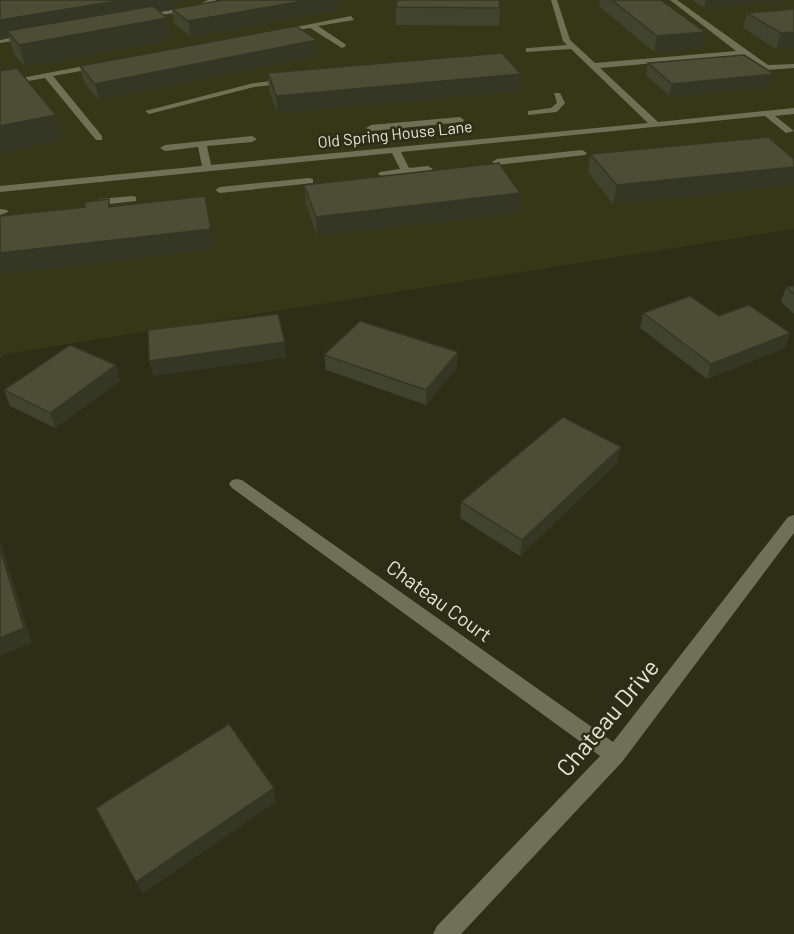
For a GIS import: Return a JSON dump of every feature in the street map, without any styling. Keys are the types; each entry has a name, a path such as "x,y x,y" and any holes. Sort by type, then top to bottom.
{"street":[{"path":"131,18 199,7 214,0"},
{"path":"554,0 567,41 654,124"},
{"path":"673,0 766,68 794,66"},
{"path":"276,32 351,18"},
{"path":"311,25 342,46"},
{"path":"0,41 43,34"},
{"path":"529,51 572,47"},
{"path":"594,66 743,53"},
{"path":"0,84 104,64"},
{"path":"47,75 99,138"},
{"path":"149,111 254,85 300,80"},
{"path":"531,114 554,110 561,103 557,95"},
{"name":"Old Spring House Lane","path":"0,189 794,111"},
{"path":"766,113 789,131"},
{"path":"371,128 460,120"},
{"path":"165,148 252,139"},
{"path":"202,144 207,168"},
{"path":"394,149 406,171"},
{"path":"498,162 582,153"},
{"path":"383,174 428,169"},
{"path":"220,190 264,191 309,181"},
{"path":"100,202 132,199"},
{"name":"Chateau Court","path":"237,484 615,755"},
{"name":"Chateau Drive","path":"445,934 615,755 794,521"}],"shaded area":[{"path":"0,0 794,0 794,229 5,354 0,358"}],"building":[{"path":"0,0 123,0 0,20"},
{"path":"224,0 309,0 188,21 172,9"},
{"path":"397,0 499,0 500,8 396,7"},
{"path":"612,0 661,0 705,32 657,36"},
{"path":"153,6 167,18 19,45 7,31"},
{"path":"794,9 794,32 781,33 747,13"},
{"path":"296,26 317,40 95,84 80,66"},
{"path":"502,53 521,74 276,96 268,73"},
{"path":"744,55 774,74 672,84 648,63"},
{"path":"17,68 56,115 0,126 0,71"},
{"path":"768,137 794,159 794,167 617,185 590,154"},
{"path":"499,163 520,193 316,217 304,185"},
{"path":"205,196 211,229 0,253 0,216 85,207 85,202 109,199 109,207"},
{"path":"794,286 794,294 786,287"},
{"path":"690,296 719,316 749,305 790,333 711,364 643,313"},
{"path":"278,314 285,342 149,361 148,330"},
{"path":"360,321 458,352 426,390 324,355"},
{"path":"70,345 116,365 50,413 4,390"},
{"path":"563,417 621,447 522,540 461,502"},
{"path":"0,549 24,628 0,638"},
{"path":"229,724 274,788 136,882 96,808"}]}
